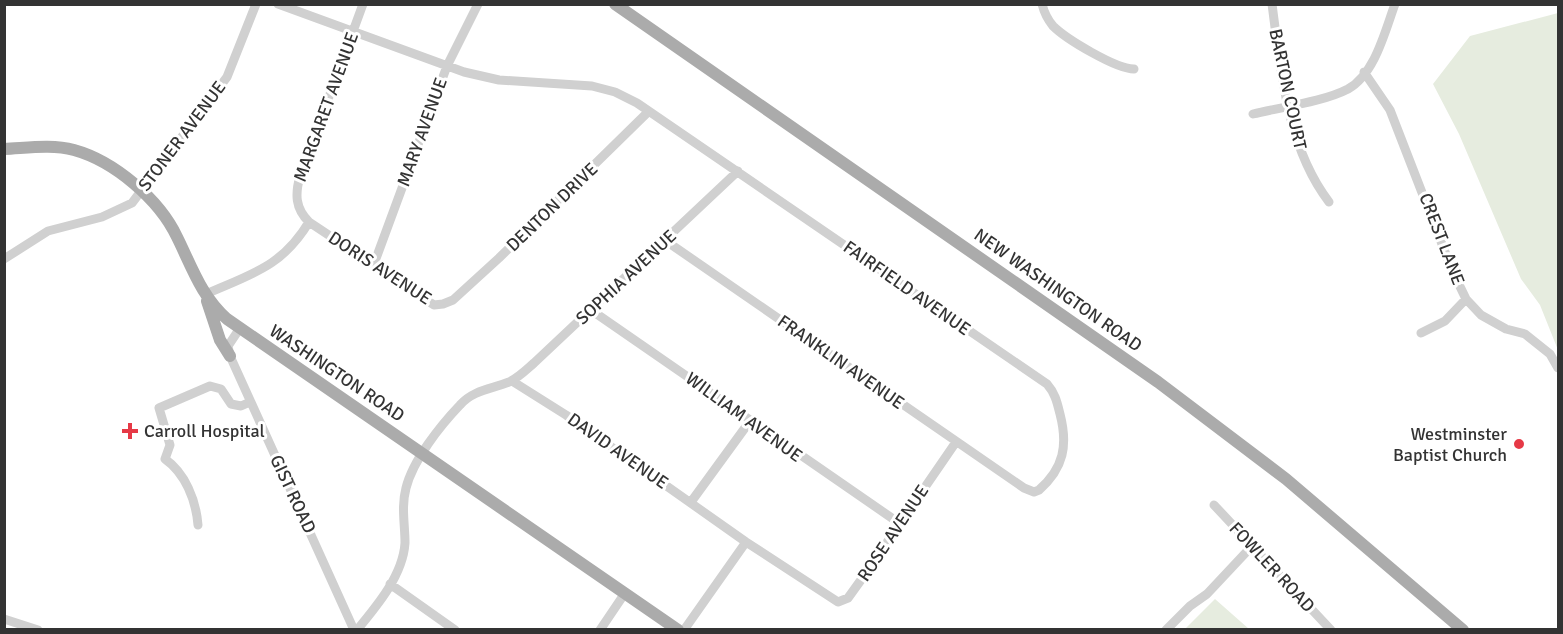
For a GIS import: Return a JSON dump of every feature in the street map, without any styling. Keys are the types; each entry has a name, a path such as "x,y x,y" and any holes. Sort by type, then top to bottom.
{"main road":[{"name":"NEW WASHINGTON ROAD","path":"615,4 1158,382 1303,494 1463,630"},
{"name":"WASHINGTON ROAD","path":"4,149 72,149 102,163 143,191 167,216 206,294 219,312 678,630"},
{"path":"206,294 220,340 230,356"}],"street":[{"name":"STONER AVENUE","path":"4,259 48,231 120,210 143,191 227,78 256,4"},
{"name":"FAIRFIELD AVENUE","path":"278,4 447,66 500,80 602,88 627,97 1047,384 1055,396 1063,425 1063,457 1047,483 1039,490 1030,491 1016,483"},
{"name":"MARGARET AVENUE","path":"309,222 297,204 297,185 363,4"},
{"name":"MARY AVENUE","path":"374,264 447,66 478,4"},
{"path":"1042,4 1048,20 1066,37 1126,69 1134,69"},
{"name":"BARTON COURT","path":"1272,4 1289,105 1303,161 1329,202"},
{"path":"1253,114 1348,88 1364,72 1377,51 1395,4"},
{"name":"CREST LANE","path":"1364,72 1390,110 1452,270 1466,299 1481,315 1506,329 1525,334 1550,354 1558,369"},
{"name":"DENTON DRIVE","path":"453,300 599,163 648,112"},
{"name":"SOPHIA AVENUE","path":"512,381 666,241 738,171"},
{"path":"206,294 256,272 280,258 298,240 309,222"},
{"name":"DORIS AVENUE","path":"309,222 427,302 436,305 453,300"},
{"name":"FRANKLIN AVENUE","path":"666,241 1016,483"},
{"path":"1421,333 1445,321 1466,299"},
{"name":"WILLIAM AVENUE","path":"591,310 899,524"},
{"path":"230,356 228,346 240,328"},
{"name":"GIST ROAD","path":"230,356 356,630"},
{"path":"356,630 390,584 404,549 405,489 422,453 466,399 512,381"},
{"name":"DAVID AVENUE","path":"512,381 822,592"},
{"path":"198,525 196,508 178,468 165,459 170,445 159,408 210,386 221,389 231,404 241,406 250,402"},
{"path":"691,502 750,421"},
{"name":"ROSE AVENUE","path":"822,592 838,602 845,601 956,442"},
{"name":"FOWLER ROAD","path":"1214,505 1331,630"},
{"path":"684,630 746,542"},
{"path":"1166,630 1190,606 1207,594 1252,546"},
{"path":"390,584 455,630"},
{"path":"600,630 625,593"},
{"path":"4,619 38,630"}],"shaded area":[{"path":"1558,13 1558,350 1540,305 1521,279 1459,134 1433,84 1470,36"},
{"path":"1215,599 1249,629 1185,629"}],"place":[{"name":"Carroll Hospital","path":"130,431"},
{"name":"Westminster Baptist Church","path":"1519,444"}]}
